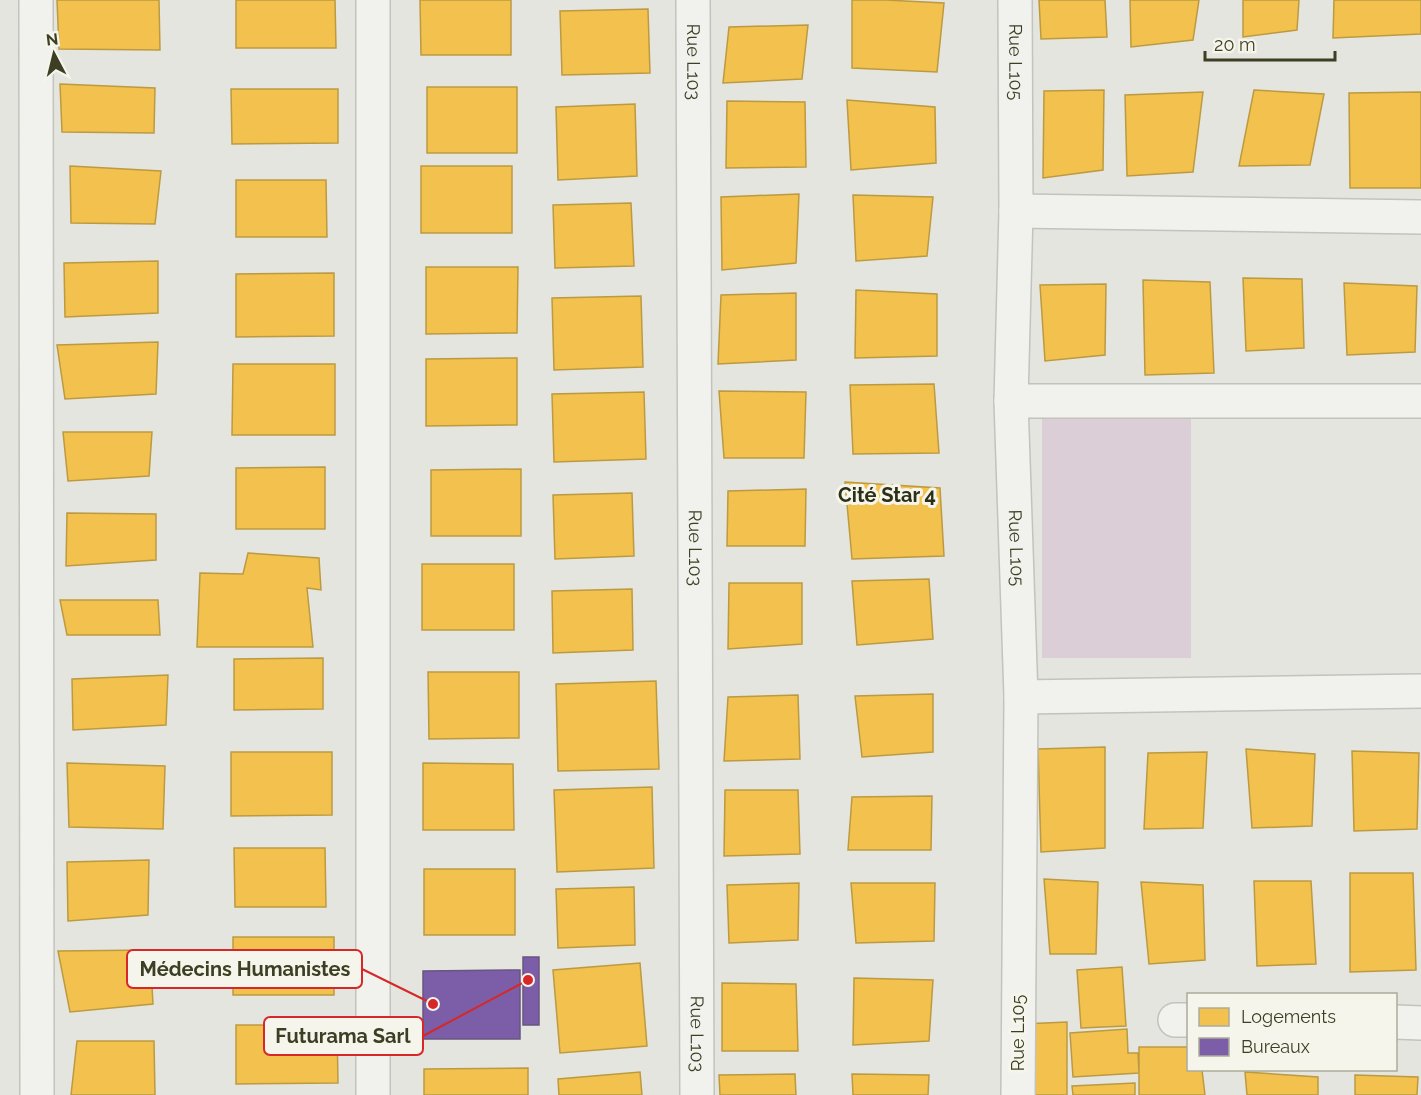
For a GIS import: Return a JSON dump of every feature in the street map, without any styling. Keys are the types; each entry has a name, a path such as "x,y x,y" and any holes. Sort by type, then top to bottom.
{"street":[{"path":"36,0 37,1095"},
{"path":"373,0 373,1095"},
{"name":"Rue L103","path":"693,0 697,1095"},
{"name":"Rue L105","path":"1015,0 1016,211 1011,400 1021,697 1018,1095"},
{"path":"1016,211 1421,217"},
{"path":"1011,400 1421,401"},
{"path":"1021,697 1421,691"},
{"path":"1397,1022 1421,1023"}],"shaded area":[{"path":"1042,412 1191,412 1191,658 1042,658"}],"building: Logements":[{"path":"57,0 159,0 160,50 59,49"},
{"path":"236,0 335,0 336,48 236,48"},
{"path":"420,0 511,0 511,55 421,55"},
{"path":"852,0 944,3 937,72 852,68"},
{"path":"1039,0 1105,0 1107,37 1041,39"},
{"path":"1130,0 1199,0 1193,40 1131,47"},
{"path":"1243,0 1299,0 1297,30 1243,37"},
{"path":"1334,0 1421,0 1421,34 1333,38"},
{"path":"648,9 650,73 562,75 560,11"},
{"path":"808,25 802,79 723,83 729,27"},
{"path":"60,84 155,88 154,133 62,132"},
{"path":"427,87 517,87 517,153 427,153"},
{"path":"231,89 338,89 338,143 232,144"},
{"path":"1104,90 1103,170 1043,178 1044,91"},
{"path":"1254,90 1324,94 1310,165 1239,166"},
{"path":"1203,92 1193,172 1127,176 1125,95"},
{"path":"1421,92 1421,188 1350,188 1349,93"},
{"path":"847,100 935,107 936,163 851,170"},
{"path":"727,101 805,102 806,167 726,168"},
{"path":"635,104 637,176 558,180 556,107"},
{"path":"70,166 161,171 155,224 71,223"},
{"path":"421,166 512,166 512,233 421,233"},
{"path":"236,180 326,180 327,237 236,237"},
{"path":"799,194 796,263 722,270 721,197"},
{"path":"853,195 933,197 927,256 856,261"},
{"path":"631,203 634,266 555,268 553,205"},
{"path":"158,261 158,313 65,317 64,263"},
{"path":"426,267 518,267 517,333 426,334"},
{"path":"334,273 334,336 236,337 236,274"},
{"path":"1243,278 1302,279 1304,348 1246,351"},
{"path":"1143,280 1210,282 1214,373 1145,375"},
{"path":"1344,283 1417,286 1415,352 1347,355"},
{"path":"1106,284 1105,355 1045,361 1040,285"},
{"path":"856,290 937,294 937,356 855,358"},
{"path":"796,293 796,360 718,364 721,295"},
{"path":"641,296 643,367 554,370 552,298"},
{"path":"158,342 156,394 65,399 57,345"},
{"path":"517,358 517,425 426,426 426,359"},
{"path":"233,364 335,364 335,435 232,435"},
{"path":"934,384 939,453 853,454 850,385"},
{"path":"719,391 806,392 804,458 724,458"},
{"path":"644,392 646,459 554,462 552,394"},
{"path":"63,432 152,432 149,476 68,481"},
{"path":"325,467 325,529 236,529 236,468"},
{"path":"521,469 521,536 431,536 431,470"},
{"path":"845,482 940,488 944,556 852,559"},
{"path":"806,489 805,546 727,546 728,491"},
{"path":"632,493 634,556 555,559 553,495"},
{"path":"67,513 156,514 156,560 66,566"},
{"path":"248,553 319,558 321,590 307,588 313,647 197,647 200,573 243,574"},
{"path":"422,564 514,564 514,630 422,630"},
{"path":"929,579 933,639 857,645 852,581"},
{"path":"729,583 802,583 802,644 728,649"},
{"path":"632,589 633,650 553,653 552,591"},
{"path":"60,600 158,600 160,635 67,635"},
{"path":"323,658 323,709 234,710 234,659"},
{"path":"428,672 519,672 519,738 429,739"},
{"path":"168,675 166,725 73,730 72,679"},
{"path":"656,681 659,769 558,771 556,684"},
{"path":"933,694 933,752 862,757 855,696"},
{"path":"798,695 800,759 724,761 728,697"},
{"path":"1105,747 1105,848 1041,852 1038,749"},
{"path":"1246,749 1315,754 1312,826 1252,828"},
{"path":"1352,751 1419,753 1417,829 1354,831"},
{"path":"231,752 332,752 332,815 231,816"},
{"path":"1207,752 1203,828 1144,829 1148,753"},
{"path":"67,763 165,766 163,829 69,827"},
{"path":"423,763 513,764 514,830 423,830"},
{"path":"652,787 654,868 557,872 554,790"},
{"path":"725,790 798,790 800,854 724,856"},
{"path":"932,796 931,850 848,850 852,797"},
{"path":"234,848 325,848 326,907 235,907"},
{"path":"149,860 148,915 68,921 67,862"},
{"path":"424,869 515,869 515,935 424,935"},
{"path":"1350,873 1413,873 1416,970 1350,972"},
{"path":"1044,879 1098,882 1096,954 1050,954"},
{"path":"1254,881 1311,881 1316,964 1257,966"},
{"path":"1141,882 1203,885 1205,960 1149,964"},
{"path":"799,883 798,940 729,943 727,885"},
{"path":"851,883 935,883 934,941 856,943"},
{"path":"634,887 635,945 558,948 556,889"},
{"path":"233,937 334,937 334,995 233,995"},
{"path":"150,950 153,1004 70,1012 58,951"},
{"path":"640,963 647,1046 560,1053 553,970"},
{"path":"1122,967 1126,1026 1081,1028 1077,970"},
{"path":"854,978 933,980 929,1041 853,1045"},
{"path":"722,983 796,984 798,1051 722,1051"},
{"path":"1067,1022 1067,1095 1022,1095 1022,1024"},
{"path":"236,1025 337,1025 338,1083 236,1084"},
{"path":"1127,1029 1128,1053 1138,1053 1139,1073 1073,1077 1070,1033"},
{"path":"77,1041 154,1041 155,1095 71,1095"},
{"path":"1139,1047 1187,1047 1187,1071 1202,1071 1205,1095 1139,1095"},
{"path":"528,1068 528,1095 424,1095 424,1069"},
{"path":"640,1072 642,1095 559,1095 558,1079"},
{"path":"1245,1072 1318,1077 1318,1095 1247,1095"},
{"path":"795,1074 796,1095 720,1095 719,1075"},
{"path":"852,1074 929,1075 928,1095 853,1095"},
{"path":"1355,1075 1418,1077 1417,1095 1355,1095"},
{"path":"1135,1083 1135,1095 1073,1095 1072,1086"}],"building: Bureaux":[{"path":"523,957 539,957 539,1025 523,1025"},
{"path":"520,970 520,1039 423,1039 423,971"}],"place":[{"name":"Futurama Sarl","path":"528,980"},
{"name":"Médecins Humanistes","path":"433,1004"}],"district":[{"name":"Cité Star 4","path":"887,495"}]}
